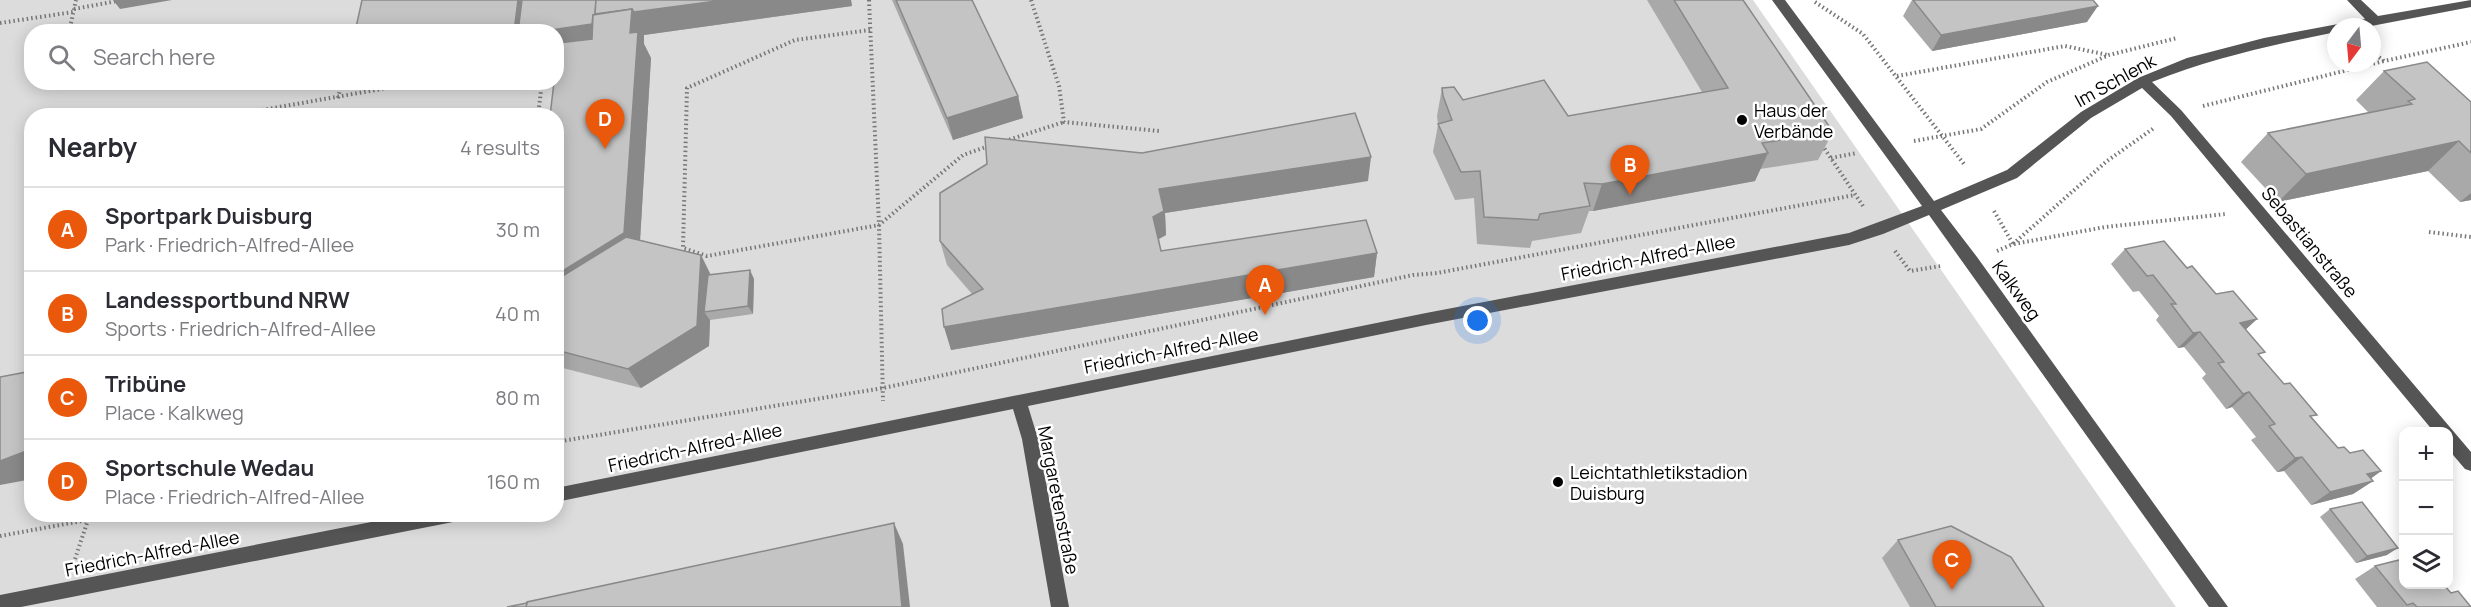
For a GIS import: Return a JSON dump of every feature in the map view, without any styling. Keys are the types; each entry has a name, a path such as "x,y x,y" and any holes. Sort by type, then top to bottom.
{"street":[{"name":"Kalkweg","path":"1778,0 1931,207 2219,607"},
{"path":"2353,0 2372,18"},
{"path":"2381,20 2471,3"},
{"name":"Im Schlenk","path":"1931,207 2012,174 2086,115 2143,81 2192,61 2254,44 2327,30"},
{"name":"Sebastianstraße","path":"2143,81 2176,113 2440,427"},
{"name":"Friedrich-Alfred-Allee","path":"564,493 1474,309 1849,239 1878,230 1931,207"},
{"name":"Margaretenstraße","path":"1018,401 1030,439 1060,607"},
{"path":"2453,443 2471,464"},
{"name":"Friedrich-Alfred-Allee","path":"0,603 413,522"}],"path":[{"path":"71,24 76,0"},
{"path":"869,0 879,225 884,428"},
{"path":"1031,0 1059,86 1064,122"},
{"path":"1811,0 1863,34 1944,136 1981,129 2047,82 2109,55 2173,38 2184,38"},
{"path":"0,23 118,1"},
{"path":"870,30 795,40 687,88 683,248 708,256 879,225 963,155 1064,122 1159,132"},
{"path":"2381,58 2384,61 2471,42"},
{"path":"1897,76 2065,46 2109,55"},
{"path":"338,98 340,90"},
{"path":"276,108 379,90"},
{"path":"539,108 541,90"},
{"path":"1818,139 1878,230 1910,271"},
{"path":"564,441 883,388 1413,275 1437,273 1855,195"},
{"path":"2013,244 2105,227 2258,210"},
{"path":"2429,232 2471,237"},
{"path":"0,536 66,522"},
{"path":"64,591 87,522"}],"shaded area":[{"path":"0,0 1753,0 2176,607 0,607"}],"building":[{"path":"362,0 518,0 515,24 357,24"},
{"path":"522,0 596,0 592,24 564,28 564,24 519,24"},
{"path":"596,0 724,0 634,12 632,9 595,14"},
{"path":"896,0 972,0 1018,96 947,118"},
{"name":"Haus der Verbände","path":"1674,0 1743,0 1833,132 1762,143 1768,153 1602,184 1584,183 1590,206 1540,214 1538,220 1484,217 1480,171 1461,172 1438,124 1452,120 1442,88 1454,87 1463,100 1544,80 1568,116 1728,88"},
{"path":"1913,0 2093,0 2098,6 1941,35"},
{"path":"632,9 630,33 638,32 624,233 564,270 564,108 551,108 553,90 564,90 564,42 592,39 593,15"},
{"path":"2427,62 2471,102 2471,153 2459,141 2306,174 2268,133 2412,104 2408,101 2415,99 2384,71"},
{"path":"1355,113 1371,157 1159,189 1164,211 1153,217 1161,251 1366,220 1377,253 944,327 942,309 983,289 940,241 940,193 987,164 985,137 1142,153"},
{"path":"626,237 701,255 697,326 628,369 564,352 564,275"},
{"path":"2164,241 2187,268 2192,266 2216,294 2233,291 2257,319 2240,323 2265,352 2258,354 2284,384 2290,383 2317,415 2310,416 2338,448 2344,447 2350,453 2363,450 2381,471 2367,474 2373,481 2330,492 2302,457 2295,458 2269,426 2275,424 2249,392 2243,394 2218,363 2224,362 2200,332 2193,333 2171,304 2176,304 2153,275 2147,276 2125,249"},
{"path":"750,270 748,306 704,312 708,275"},
{"path":"24,372 24,452 0,461 0,377"},
{"path":"2362,502 2398,548 2367,556 2330,509"},
{"path":"894,523 902,607 526,607 527,602"},
{"path":"1951,526 2011,557 2044,607 1936,607 1898,540"},
{"path":"2399,560 2399,589 2448,589 2451,593 2458,591 2471,607 2417,607 2413,603 2407,605 2375,566"},
{"path":"527,603 526,607 507,607"}],"place":[{"name":"Haus der Verbände","path":"1742,120"},
{"name":"Sportschule Wedau","path":"605,149"},
{"name":"Landessportbund NRW","path":"1630,195"},
{"name":"Sportpark Duisburg","path":"1265,315"},
{"name":"Leichtathletikstadion Duisburg","path":"1558,482"},
{"name":"Tribüne","path":"1952,590"}]}
